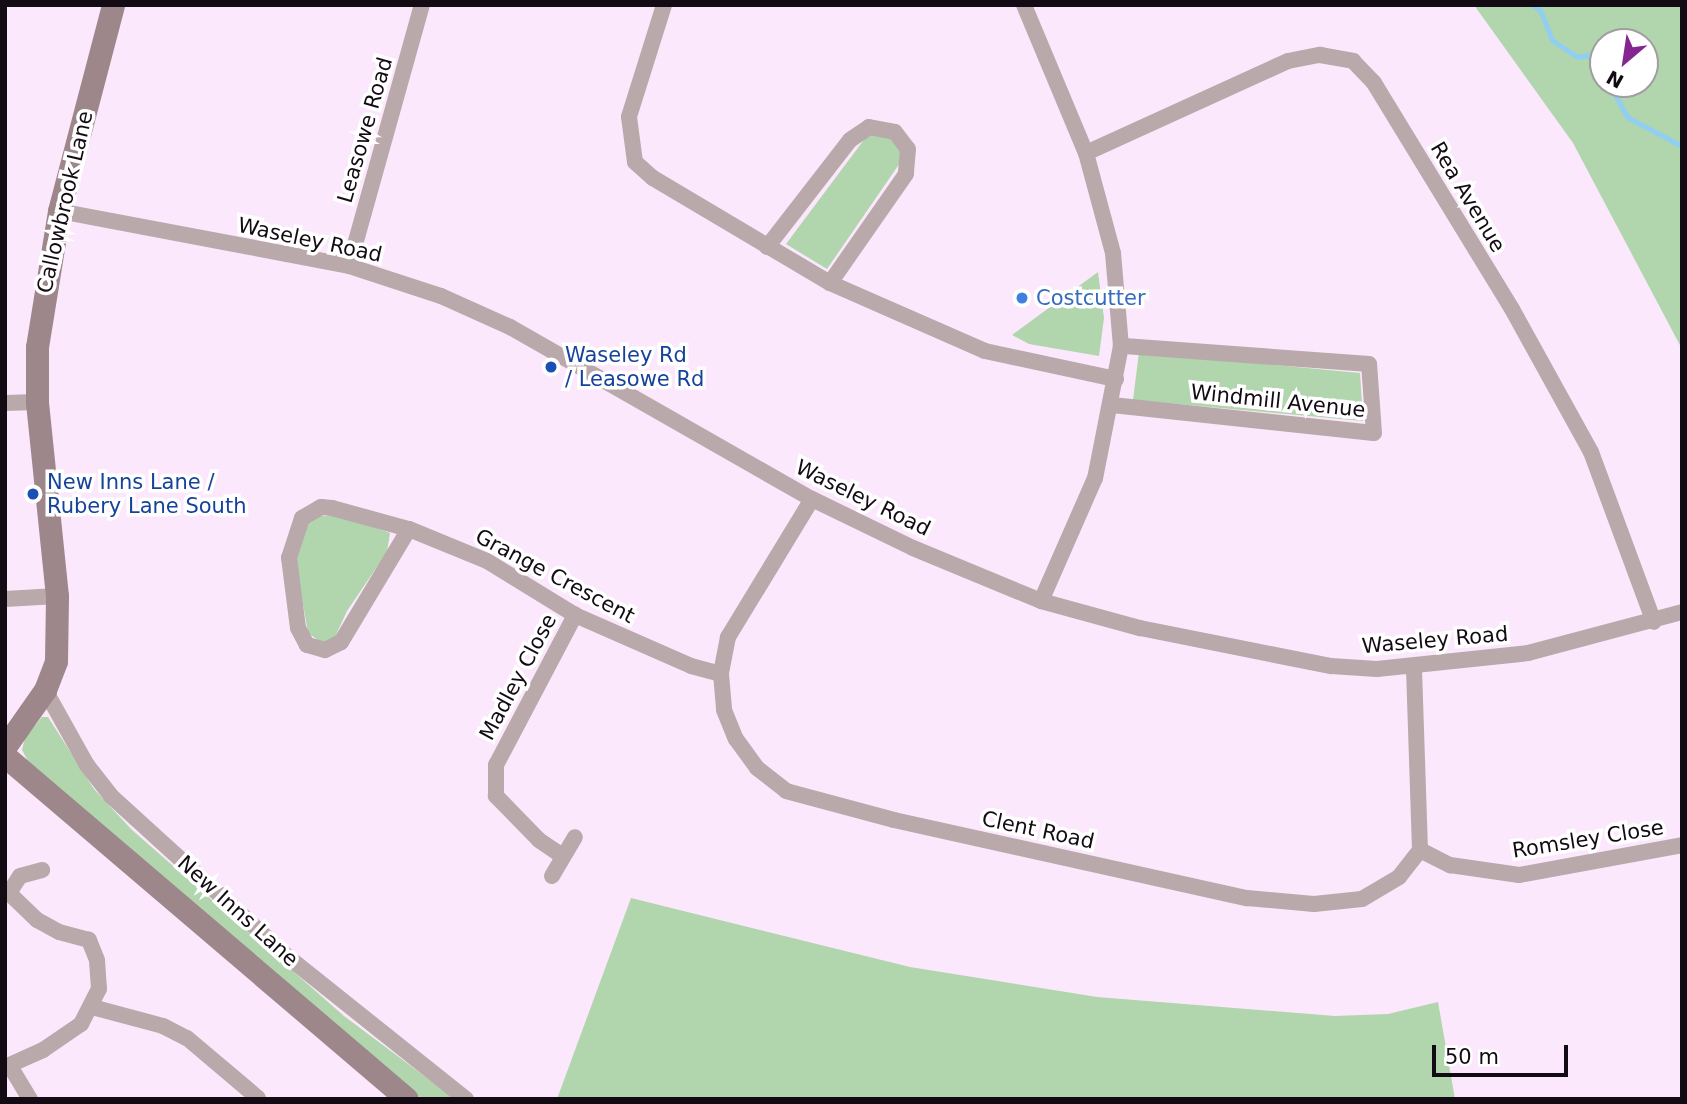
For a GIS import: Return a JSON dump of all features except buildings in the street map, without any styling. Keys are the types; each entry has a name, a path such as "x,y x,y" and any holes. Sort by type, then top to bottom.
{"street":[{"name":"Callowbrook Lane","path":"37,402 37,347 59,211 113,5"},
{"name":"Leasowe Road","path":"349,266 422,5"},
{"path":"665,5 629,117 635,162 653,178 830,283 985,351 1116,379"},
{"path":"1024,5 1086,153 1113,253 1121,346 1112,405 1091,490 1041,601"},
{"name":"Rea Avenue","path":"1086,153 1288,61 1320,55 1353,61 1374,83 1512,309 1591,452 1654,622"},
{"path":"767,247 850,140 869,127 895,132 908,149 906,174 830,283"},
{"name":"Waseley Road","path":"59,211 349,266 441,296 510,327 812,499 913,548 1041,601 1140,628 1331,666 1413,667 1528,653 1654,622 1682,612"},
{"name":"Windmill Avenue","path":"1112,405 1374,433 1369,364 1121,346"},
{"path":"5,403 37,402 59,640 45,690 5,747"},
{"name":"Clent Road","path":"812,499 728,636 721,674 724,710 736,739 757,768 786,791 894,820 1247,898 1314,904 1362,899 1399,877 1420,850"},
{"name":"Grange Crescent","path":"409,529 341,642 325,650 307,645 298,628 289,558 302,518 321,507 409,529 487,561 575,615 691,666 721,674"},
{"path":"5,599 57,596"},
{"name":"Madley Close","path":"561,855 496,796 496,765 575,615"},
{"path":"1413,667 1420,850"},
{"name":"New Inns Lane","path":"45,690 87,765 111,796 309,974 466,1099"},
{"name":"New Inns Lane","path":"5,756 407,1099"},
{"path":"552,876 561,855 575,837"},
{"name":"Romsley Close","path":"1420,850 1450,865 1519,875 1682,845"},
{"path":"30,1099 8,1066 80,1024 92,1007 99,989 97,960 89,940 48,926 9,892 20,876 42,870"},
{"path":"92,1007 163,1026 187,1038 258,1098"}],"green space":[{"path":"1474,5 1682,5 1682,349 1573,143"},
{"path":"869,133 885,135 900,145 902,160 827,269 786,244"},
{"path":"1098,272 1104,318 1099,356 1029,344 1012,335"},
{"path":"1139,352 1360,373 1363,421 1133,400"},
{"path":"312,516 345,516 390,533 387,552 347,611 334,639 325,645 308,633 295,558 302,528"},
{"path":"42,717 48,717 94,789 131,829 344,1016 455,1099 422,1099 29,763 22,750 25,738"},
{"path":"631,898 910,967 1097,997 1335,1016 1388,1014 1438,1002 1455,1099 557,1099"}],"waterway":[{"path":"1532,5 1540,10 1552,40 1577,57 1589,57"},
{"path":"1617,98 1627,117 1682,146"}],"place":[{"name":"Costcutter","path":"1022,298"},
{"name":"Waseley Rd / Leasowe Rd","path":"551,367"},
{"name":"New Inns Lane / Rubery Lane South","path":"33,494"}]}
